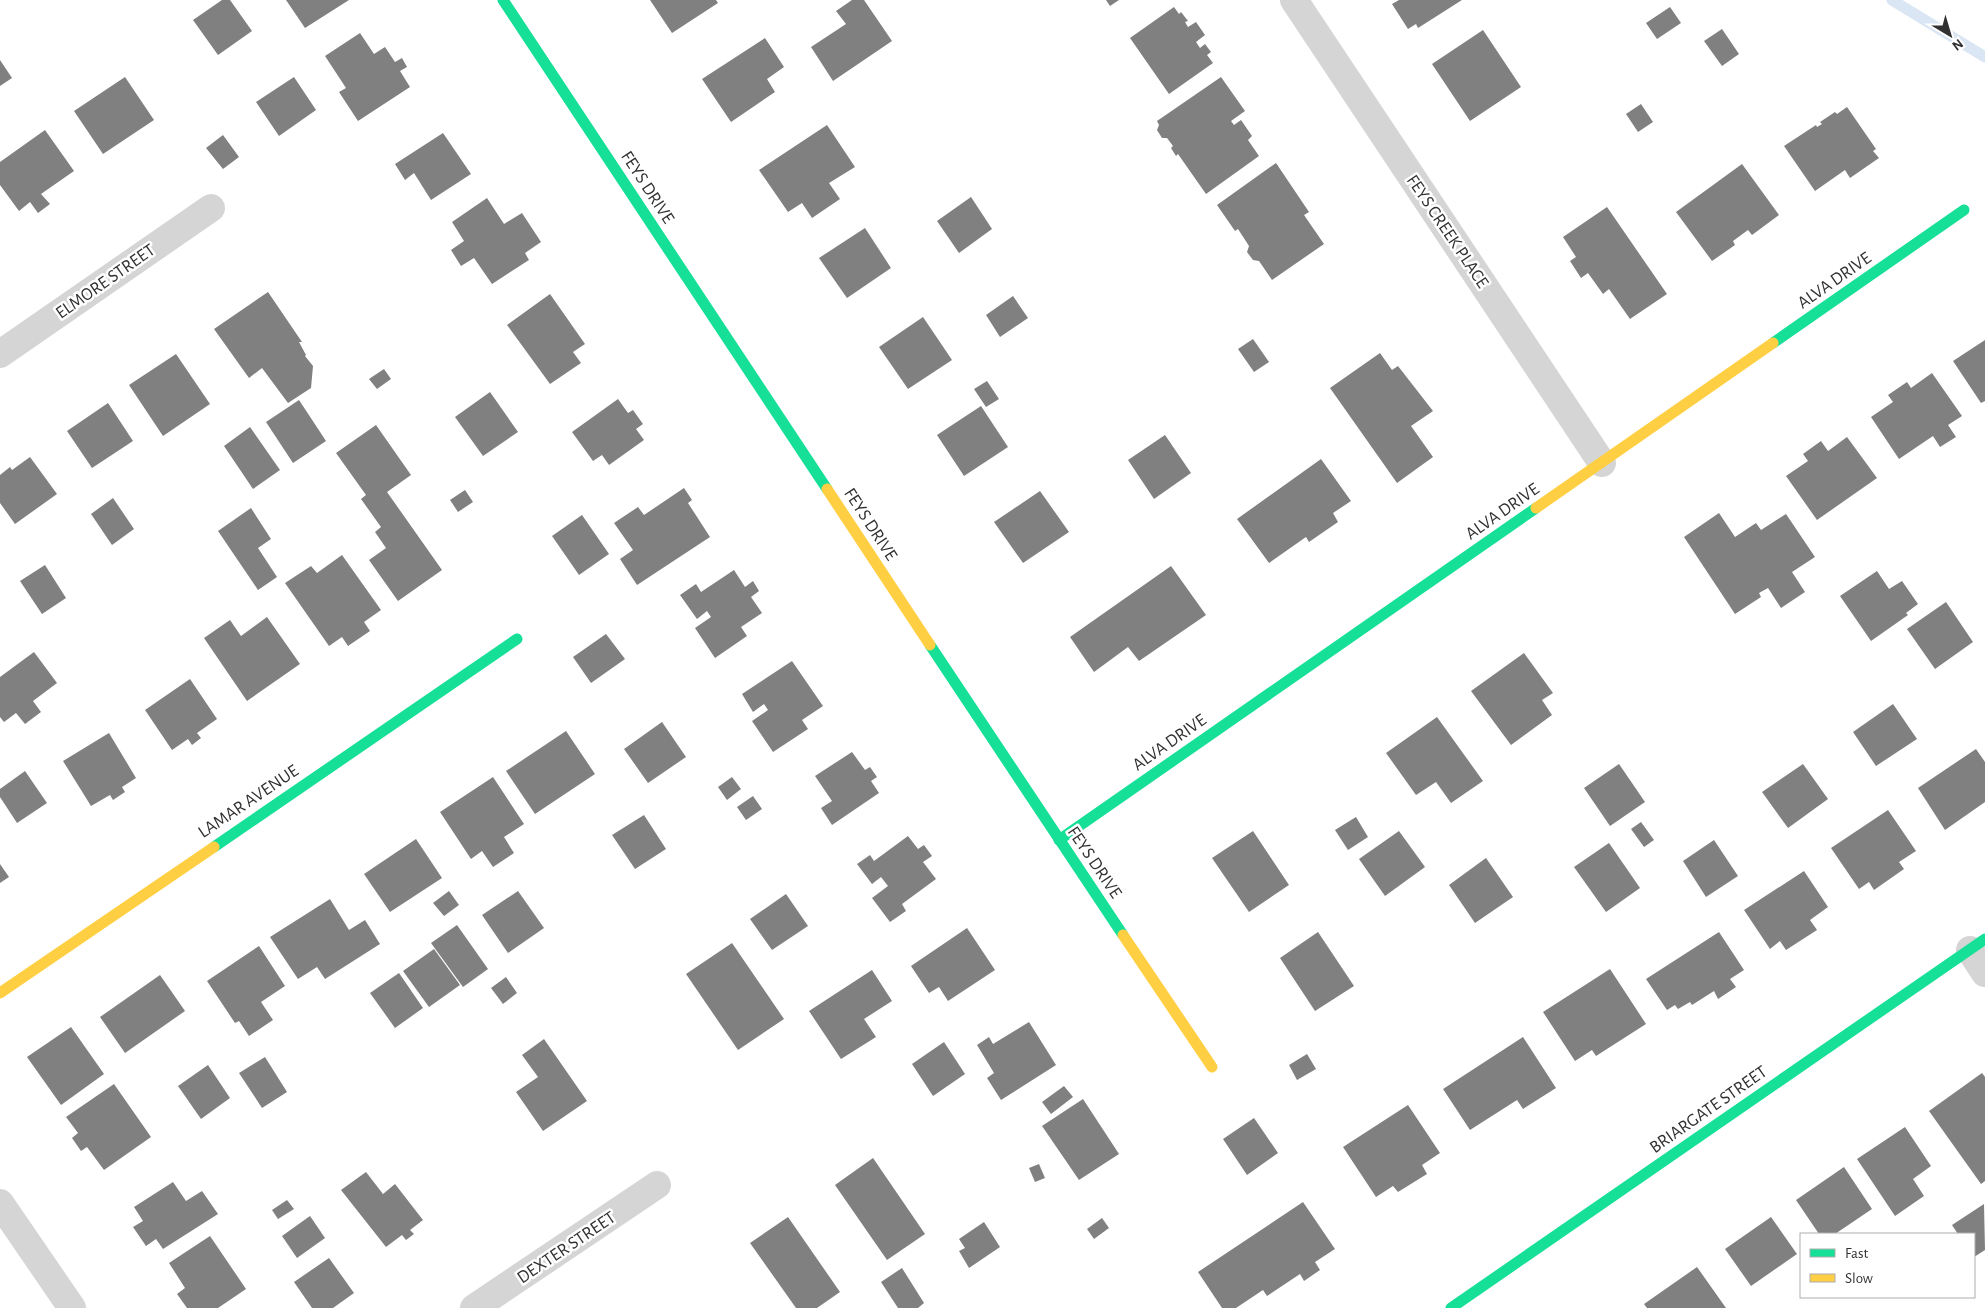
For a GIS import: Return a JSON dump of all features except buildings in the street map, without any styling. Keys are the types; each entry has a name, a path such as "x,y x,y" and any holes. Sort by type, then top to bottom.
{"street":[{"name":"FEYS DRIVE","path":"503,0 1058,840 1212,1067"},
{"name":"FEYS CREEK PLACE","path":"1294,0 1602,462"},
{"name":"ELMORE STREET","path":"0,354 211,208"},
{"name":"ALVA DRIVE","path":"1058,840 1964,210"},
{"name":"LAMAR AVENUE","path":"0,993 517,639"},
{"path":"1977,945 1985,973"},
{"name":"BRIARGATE STREET","path":"1451,1308 1977,945"},
{"name":"DEXTER STREET","path":"474,1308 657,1185"},
{"path":"0,1203 72,1308"}],"waterway":[{"path":"1892,0 1985,57"}],"traffic: fast":[{"path":"503,0 827,489"},
{"path":"1773,343 1964,210"},
{"path":"1059,840 1536,508"},
{"path":"214,847 517,639"},
{"path":"930,645 1123,935"},
{"path":"1451,1308 1985,939"}],"traffic: slow":[{"path":"1536,508 1773,343"},
{"path":"827,489 930,645"},
{"path":"0,993 214,847"},
{"path":"1123,935 1212,1067"}]}
